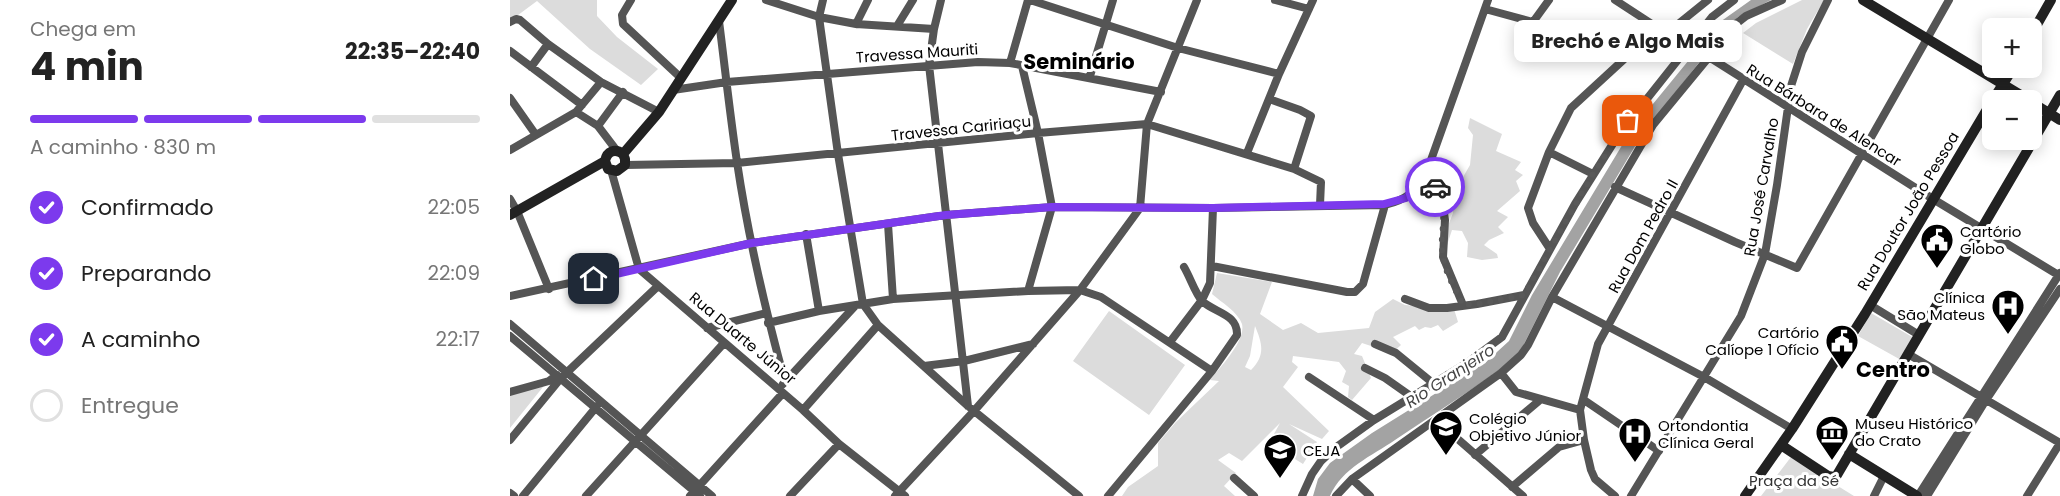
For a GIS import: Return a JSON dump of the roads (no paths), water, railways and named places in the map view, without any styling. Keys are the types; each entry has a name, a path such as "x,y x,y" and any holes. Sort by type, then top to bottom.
{"main road":[{"path":"621,156 608,153 605,160 606,166 611,170 620,170 621,156 658,112 732,0"},
{"path":"1863,0 2013,90"},
{"path":"2041,18 2051,0"},
{"name":"Rua Doutor João Pessoa","path":"1999,90 2007,78"},
{"path":"1781,445 1828,476 1837,475 2060,95"},
{"path":"2042,109 2060,120"},
{"name":"Rua Doutor João Pessoa","path":"1746,496 1792,429 1870,305 1982,118"},
{"path":"514,213 605,160"},
{"path":"1849,454 1918,496"}],"street":[{"path":"631,0 622,15 623,24 681,78"},
{"path":"766,0 819,17 856,24 934,29"},
{"path":"824,0 819,17 859,305 971,409 1079,496"},
{"path":"856,24 868,0"},
{"path":"897,26 913,0"},
{"path":"941,0 929,65 971,409"},
{"path":"1010,63 1029,0 1178,48 1279,74"},
{"path":"1090,76 1113,0"},
{"path":"900,494 971,409 1033,344 1080,290 1140,207 1147,124 1197,0"},
{"path":"1275,0 1309,9"},
{"path":"1247,153 1279,74 1313,0"},
{"path":"510,296 752,243 946,215 1052,207 1213,208 1384,204 1406,198 1426,174 1488,0"},
{"path":"1485,9 1533,22 1549,0"},
{"name":"Rua Bárbara de Alencar","path":"1615,0 1933,199 2060,274"},
{"path":"1667,33 1708,0"},
{"path":"1302,496 1312,474 1321,461 1335,448 1502,337 1593,174 1638,108 1712,17 1734,0"},
{"path":"1336,496 1352,479 1502,373 1521,355 1615,187 1653,125 1737,22 1782,0"},
{"name":"Rua José Carvalho","path":"1631,496 1741,316 1765,254 1791,86 1802,52 1828,0"},
{"path":"1615,187 1671,214 1797,268 1949,0"},
{"path":"510,22 520,20 548,44 602,82 658,112"},
{"path":"718,21 737,163 768,323 785,382"},
{"path":"1550,249 1533,223 1528,208 1560,126 1577,100 1618,66 1658,28"},
{"path":"531,67 548,44"},
{"path":"510,51 579,108 598,126 621,156"},
{"name":"Travessa Mauriti","path":"673,90 727,82 978,62 1010,63 1090,76 1161,92"},
{"path":"1022,66 1052,207 1028,291"},
{"name":"Rua Dom Pedro II","path":"1581,410 1598,344 1743,81"},
{"path":"510,150 579,108 602,82"},
{"path":"598,126 623,92"},
{"path":"510,98 536,135"},
{"path":"1269,99 1311,116 1294,168"},
{"name":"Travessa Caririaçu","path":"621,156 737,163 1147,124 1294,168 1320,181 1320,206"},
{"path":"1549,152 1593,174"},
{"path":"611,170 639,269"},
{"path":"1426,174 1440,196 1443,206 1443,257 1463,305"},
{"path":"510,199 514,213 549,289"},
{"path":"1212,266 1347,292 1358,290 1364,280 1384,204"},
{"path":"1170,342 1202,300 1210,282 1213,208"},
{"path":"888,224 893,299"},
{"path":"806,234 819,311"},
{"path":"1108,496 1212,371 1236,338 1235,323 1202,300 1185,267"},
{"name":"Rua Duarte Júnior","path":"639,269 803,410 839,444 900,494"},
{"path":"1927,496 1983,399 2060,274"},
{"path":"510,440 561,376 658,286"},
{"path":"1918,496 2060,289"},
{"path":"768,323 819,311 893,299 1080,290 1101,297 1212,371"},
{"path":"1406,299 1429,308 1478,304 1524,295"},
{"path":"1552,297 1704,377 1792,429"},
{"path":"696,492 785,382 859,305"},
{"path":"1870,305 1919,335"},
{"path":"706,328 766,313"},
{"path":"510,324 561,376"},
{"path":"803,410 879,325"},
{"path":"511,339 522,335"},
{"path":"511,339 598,406 671,467 696,492 712,496"},
{"path":"586,496 724,343"},
{"path":"924,366 964,361 1033,344"},
{"path":"1375,344 1396,353 1434,384"},
{"path":"1908,354 2060,443 2027,496"},
{"path":"1365,368 1385,378 1412,397"},
{"path":"1502,373 1516,392 1581,410 1584,440 1595,479 1615,496"},
{"path":"510,392 561,376"},
{"path":"1309,377 1374,420"},
{"path":"1475,455 1540,400"},
{"path":"1584,400 1659,451"},
{"path":"523,496 598,406"},
{"path":"1436,420 1522,496"},
{"path":"1512,487 1559,447 1584,440"},
{"path":"790,496 839,444"},
{"path":"1874,496 1884,476"},
{"path":"1234,478 1254,496"},
{"path":"1352,479 1370,496"},
{"path":"510,493 514,496"}],"place":[{"name":"Brechó e Algo Mais","path":"1628,121"},
{"name":"Cartório Globo","path":"1937,269"},
{"name":"Clínica São Mateus","path":"2008,335"},
{"name":"Cartório Calíope 1 Ofício","path":"1842,370"},
{"name":"Colégio Objetivo Júnior","path":"1446,456"},
{"name":"Museu Histórico do Crato","path":"1832,461"},
{"name":"Ortondontia Clínica Geral","path":"1635,463"},
{"name":"CEJA","path":"1280,479"}],"district":[{"name":"Seminário","path":"1079,61"},
{"name":"Centro","path":"1893,369"}],"water label":[{"name":"Rio Granjeiro","path":"1450,376"}],"park label":[{"name":"Praça da Sé","path":"1794,480"}]}
